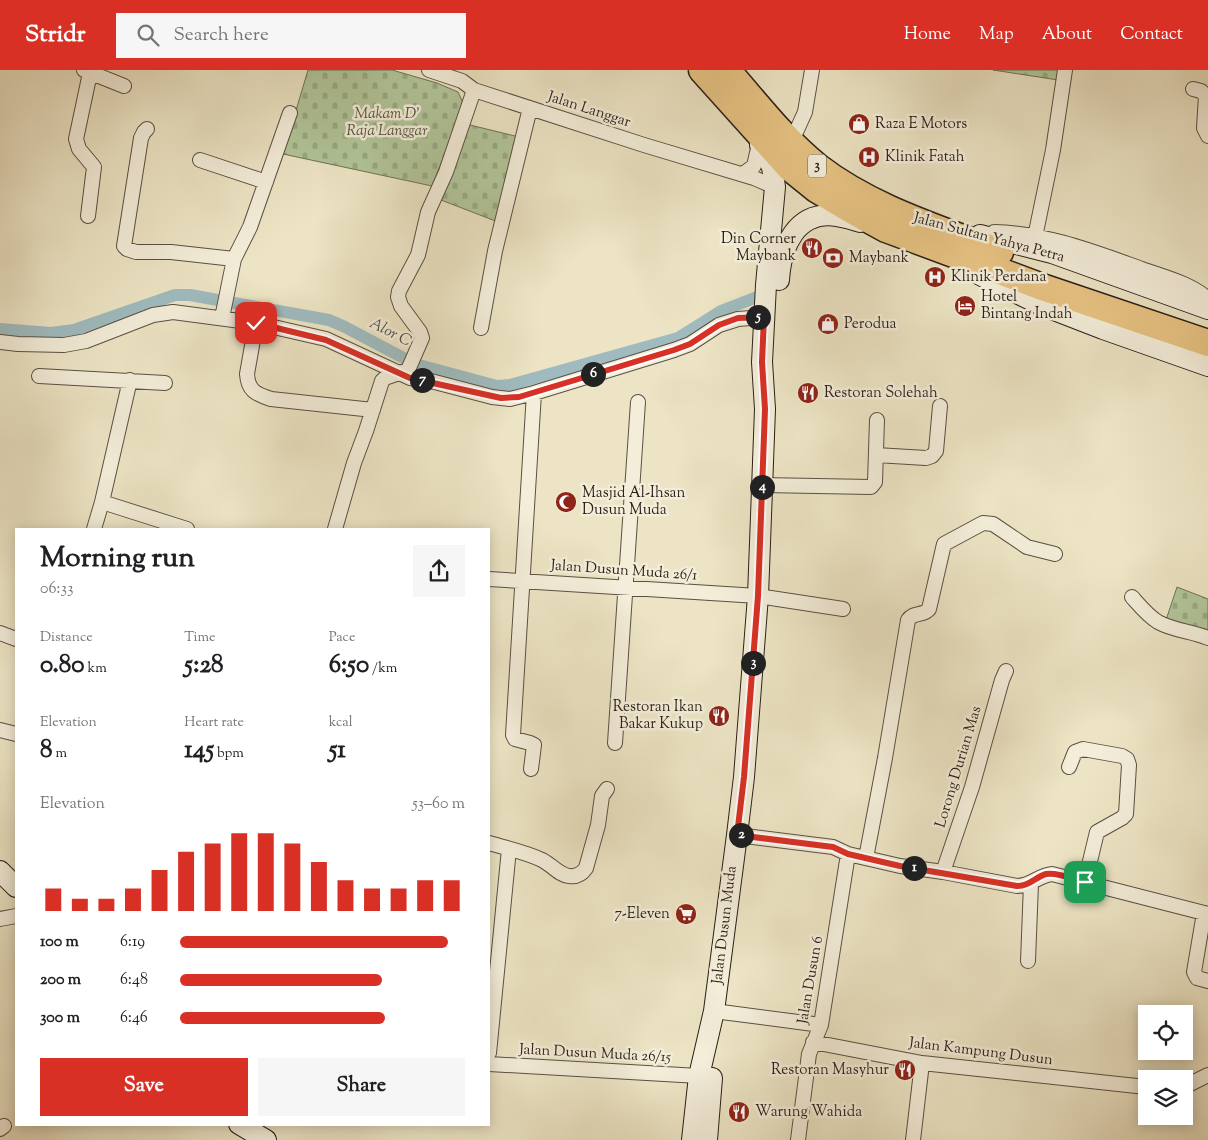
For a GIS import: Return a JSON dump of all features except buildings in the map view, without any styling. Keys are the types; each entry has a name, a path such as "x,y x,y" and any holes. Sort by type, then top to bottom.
{"highway":[{"name":"Jalan Sultan Yahya Petra","path":"702,70 790,168 803,179 832,200 894,232"},
{"name":"Jalan Sultan Yahya Petra","path":"727,70 792,143 818,166 846,186 901,214 946,228"},
{"path":"946,228 1048,280 1208,343"},
{"path":"894,232 1048,280 1208,325"}],"main road":[{"name":"Jalan Dusun Muda","path":"692,1140 700,1076 714,1011 737,835 744,777 758,596 765,409 762,362 775,188 772,166 742,115"},
{"name":"Jalan Dusun Muda","path":"765,409 773,364 779,275 782,257 788,240 807,220 820,216 835,215 894,232"},
{"name":"Jalan Sultan Yahya Petra","path":"946,228 996,238 1052,253 1208,309"},
{"name":"Jalan Sultan Yahya Petra","path":"894,232 1033,301 1103,329 1208,366"},
{"path":"0,871 15,886"},
{"path":"707,1140 712,1084 714,1011"},
{"path":"242,1126 266,1140"}],"street":[{"name":"Jalan Langgar","path":"429,70 462,81 474,90 644,145 743,174 775,188"},
{"path":"792,143 809,100 812,70"},
{"path":"1035,237 1053,150 1065,70"},
{"path":"88,216 94,167 79,149 76,139 87,72 124,86"},
{"path":"1192,89 1201,91 1206,96 1204,131 1208,136"},
{"path":"335,528 354,463 383,379 405,371 420,343 421,335 401,306 398,296 399,291 418,255 428,212 448,166 474,90"},
{"path":"481,328 495,251 530,108"},
{"path":"223,314 234,259 250,227 290,113"},
{"path":"147,130 141,138 124,246 136,252 170,252 234,259"},
{"path":"743,174 754,166 759,144"},
{"path":"200,160 266,182"},
{"path":"946,228 1007,232 1068,244 1179,282 1201,293 1208,299"},
{"path":"0,342 64,345 86,341 153,315 173,312 223,314 326,340 405,371 414,379 427,380 501,398 519,397 534,393 674,350 690,344 719,325 738,318 764,317"},
{"path":"256,323 247,374 252,390 260,396 270,399 373,410"},
{"path":"38,376 165,383"},
{"path":"94,528 130,380"},
{"path":"531,769 534,746 530,742 515,739 513,735 534,393"},
{"path":"615,743 638,402"},
{"path":"876,455 926,458 932,456 936,451 940,406"},
{"path":"762,485 870,487 875,482 877,420"},
{"path":"102,502 184,528"},
{"path":"866,858 886,758 908,620 910,616 925,613 929,608 944,544 988,522 994,524 1027,547 1055,554"},
{"name":"Jalan Dusun Muda 26/1","path":"490,579 758,596 843,609"},
{"path":"1132,597 1157,621 1169,627 1208,638"},
{"path":"0,633 15,639"},
{"name":"Lorong Durian Mas","path":"943,872 972,787 1006,671"},
{"path":"0,730 15,734"},
{"path":"1069,767 1075,752 1083,749 1122,756 1127,759 1129,765 1126,814 1097,832 1085,882"},
{"path":"490,843 541,860 562,874 577,876 586,868 598,825 602,796 607,788"},
{"path":"737,835 833,847 848,854 900,866 1017,886 1031,884 1038,877 1052,874 1206,914 1194,972 1197,978 1208,981"},
{"path":"490,1043 509,849"},
{"name":"Jalan Dusun 6","path":"798,1140 809,1054 821,1025 848,854"},
{"path":"1028,961 1031,884"},
{"path":"0,919 15,916"},
{"path":"714,1011 821,1025"},
{"name":"Jalan Kampung Dusun","path":"813,1042 922,1063 1138,1086"},
{"path":"913,1140 922,1063"},
{"name":"Jalan Dusun Muda 26/15","path":"490,1064 700,1076"},
{"path":"1193,1082 1208,1075"}],"green space":[{"name":"Makam D' Raja Langgar","path":"308,70 392,70 437,83 458,92 464,105 432,186 283,154"},
{"path":"993,70 1059,70 1058,80"},
{"name":"Makam D' Raja Langgar","path":"466,124 519,137 498,222 441,200"},
{"path":"1177,587 1208,599 1208,637 1165,623"}],"waterway":[{"name":"Alor C","path":"0,329 51,333 74,330 175,295 190,295 329,320 415,364 497,386 510,385 678,338 721,311 757,297"}],"place":[{"name":"Raza E Motors","path":"859,124"},
{"name":"Klinik Fatah","path":"869,157"},
{"name":"Din Corner Maybank","path":"812,248"},
{"name":"Maybank","path":"833,258"},
{"name":"Klinik Perdana","path":"935,277"},
{"name":"Hotel Bintang Indah","path":"965,306"},
{"name":"Perodua","path":"828,324"},
{"name":"Restoran Solehah","path":"808,393"},
{"name":"Masjid Al-Ihsan Dusun Muda","path":"566,502"},
{"name":"Restoran Ikan Bakar Kukup","path":"719,716"},
{"name":"7-Eleven","path":"686,914"},
{"name":"Restoran Masyhur","path":"905,1070"},
{"name":"Warung Wahida","path":"739,1112"}],"route":[{"path":"256,323 326,340 410,378 427,380 510,399 674,350 690,344 719,325 738,318 764,317 762,362 765,409 758,596 744,777 737,835 833,847 848,854 900,866 1017,886 1031,884 1038,877 1046,874 1085,882"}]}
